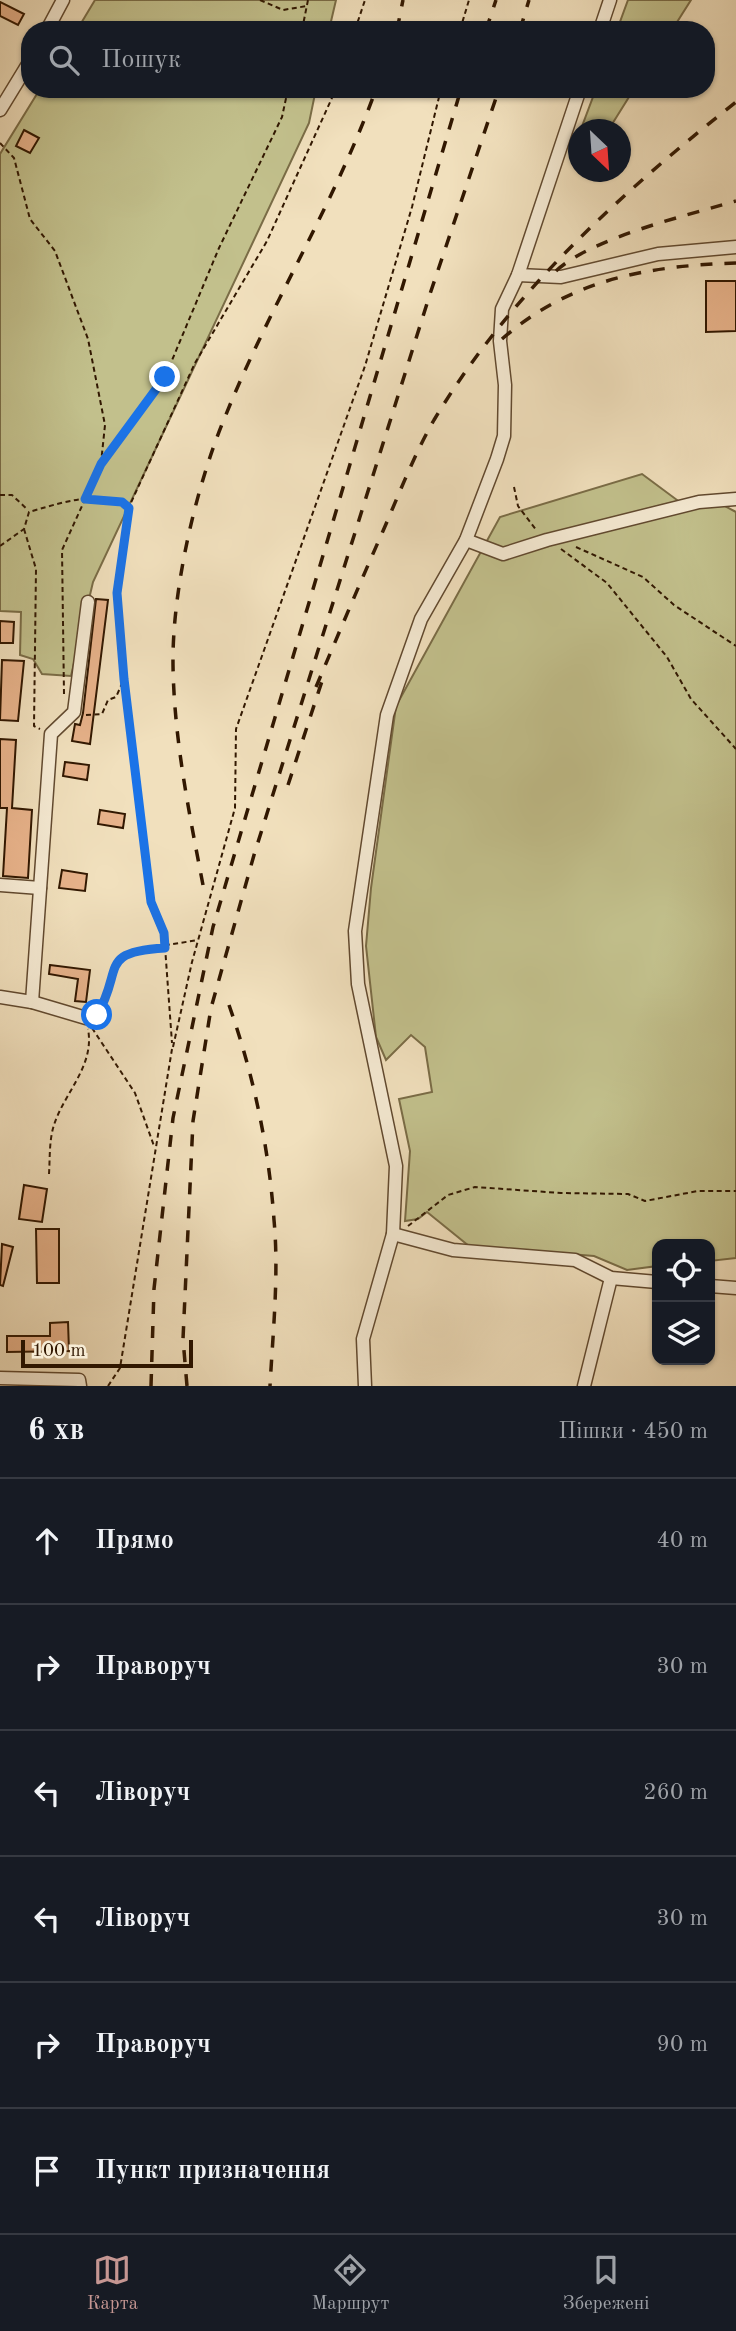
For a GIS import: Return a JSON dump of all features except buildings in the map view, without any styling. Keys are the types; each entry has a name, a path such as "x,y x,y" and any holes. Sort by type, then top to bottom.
{"street":[{"path":"52,21 64,0"},
{"path":"603,21 610,0"},
{"path":"0,108 21,75"},
{"path":"365,1386 363,1339 393,1234 396,1167 358,984 355,931 387,715 421,619 466,540 504,436 505,385 499,330 502,309 519,275 577,98"},
{"path":"519,275 561,277 658,254 736,247"},
{"path":"466,540 503,554 547,540 699,502 736,499"},
{"path":"32,1002 51,734 74,712 88,601"},
{"path":"0,885 40,888"},
{"path":"0,997 32,1002 86,1018"},
{"path":"393,1234 453,1250 575,1260 611,1278 652,1282"},
{"path":"584,1386 611,1278"},
{"path":"715,1286 736,1288"},
{"path":"0,1378 79,1380 80,1386"}],"path":[{"path":"260,0 283,10 307,6"},
{"path":"304,21 308,0"},
{"path":"358,21 365,0"},
{"path":"463,21 469,0"},
{"path":"124,679 116,697 108,701 102,714 74,712 61,690 65,647 62,550 101,464 165,377 219,248 282,117 286,98"},
{"path":"173,1047 164,933 151,902 124,679 117,593 129,508 195,363 267,242 332,98"},
{"path":"108,1386 120,1368 154,1146 173,1047 198,940 235,808 236,729 365,366 412,207 439,98"},
{"path":"0,143 14,158 30,219 55,251 88,339 105,425 101,464"},
{"path":"514,487 518,506 535,529 607,583 667,657 705,718 736,748"},
{"path":"0,495 12,495 29,512"},
{"path":"29,512 76,499 122,502 129,508"},
{"path":"29,512 24,529 36,569 34,726 51,734"},
{"path":"0,546 24,529"},
{"path":"569,544 643,577 674,605 736,646"},
{"path":"86,1018 97,1015 102,1007 118,958 130,951 165,948 198,940"},
{"path":"86,1018 135,1093 154,1146"},
{"path":"49,1174 53,1127 77,1084 91,1042 86,1018"},
{"path":"408,1226 448,1195 475,1187 628,1194 645,1201 698,1191 736,1191"}],"shaded area":[{"path":"95,0 336,0 331,21 82,21"},
{"path":"628,0 691,0 678,21 620,21"},
{"path":"34,98 314,98 309,123 93,582 71,676 42,674 33,659 20,655 21,612 0,611 0,154"},
{"path":"593,98 628,98 615,119 585,119"},
{"path":"642,474 681,503 706,496 736,512 736,1258 715,1260 715,1239 652,1239 652,1267 627,1270 594,1256 469,1246 427,1212 418,1219 405,1221 410,1151 399,1099 432,1092 425,1047 411,1035 386,1060 376,1037 366,946 371,888 396,706 500,517"}],"railway":[{"path":"399,21 403,0"},
{"path":"489,21 496,0"},
{"path":"523,21 529,0"},
{"path":"203,885 183,775 174,693 174,636 181,572 188,539 204,474 225,417 341,173 373,98"},
{"path":"151,1386 154,1289 173,1118 213,927 458,98"},
{"path":"187,1386 183,1339 193,1121 211,1008 254,855 320,644 430,294 496,98"},
{"path":"316,687 413,461 434,420 464,374 497,330 570,247 651,172 736,102"},
{"path":"556,271 572,259 616,238 736,201"},
{"path":"502,339 555,302 583,289 641,273 736,263"},
{"path":"288,785 323,678"},
{"path":"229,1005 259,1111 272,1193 276,1261 270,1386"}],"route":[{"path":"97,1015 110,987 112,970 118,958 130,951 165,948 164,933 151,902 124,679 117,593 129,508 122,502 85,499 101,464 165,377"}]}
